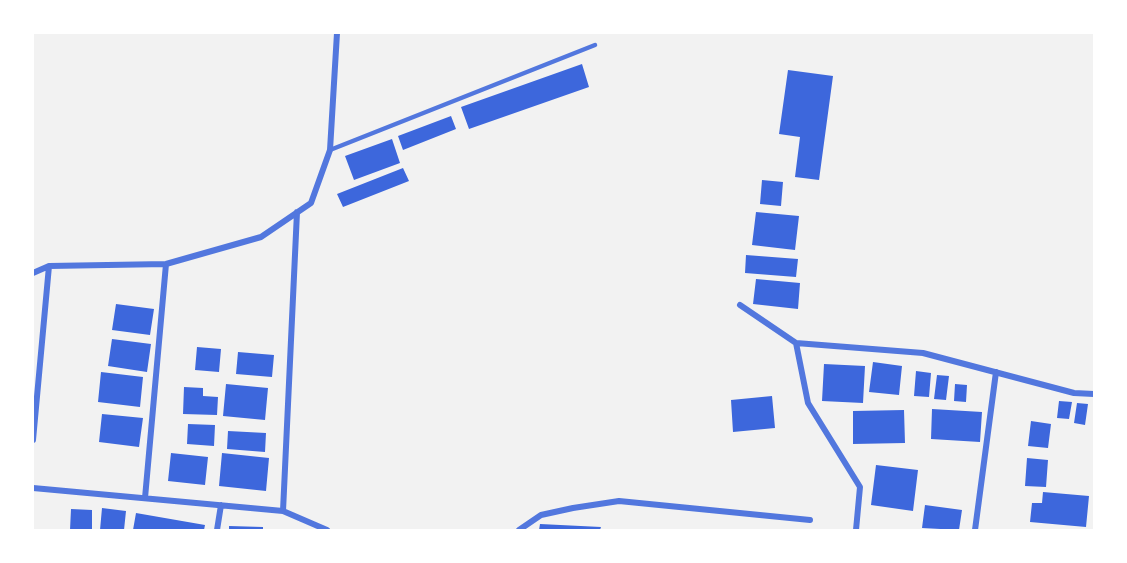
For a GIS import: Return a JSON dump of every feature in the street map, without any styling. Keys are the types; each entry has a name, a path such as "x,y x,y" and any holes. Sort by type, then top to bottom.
{"street":[{"path":"33,273 49,266 166,264 261,237 311,202 330,150 337,33"},
{"path":"282,511 297,212"},
{"path":"145,498 166,264"},
{"path":"33,440 49,266"},
{"path":"740,305 796,343 923,353 1074,393 1094,394"},
{"path":"796,343 808,403 860,487 856,530"},
{"path":"975,530 996,372"},
{"path":"33,488 282,511 327,530"},
{"path":"519,530 541,515 619,501 810,520"},
{"path":"218,530 221,505"}],"lane":[{"path":"330,150 595,45"}],"building":[{"path":"582,64 589,87 469,129 461,107"},
{"path":"788,70 833,76 819,180 795,177 800,137 779,134"},
{"path":"451,116 456,129 403,150 398,136"},
{"path":"392,139 400,163 354,180 345,156"},
{"path":"403,168 409,181 343,207 337,194"},
{"path":"762,180 783,182 781,206 760,204"},
{"path":"756,212 799,216 795,250 752,245"},
{"path":"746,255 798,259 796,277 745,273"},
{"path":"756,279 800,283 798,309 753,304"},
{"path":"116,304 154,309 150,335 112,330"},
{"path":"112,339 151,344 147,372 108,366"},
{"path":"197,347 221,349 219,372 195,370"},
{"path":"238,352 274,355 272,377 236,374"},
{"path":"873,362 902,366 899,395 869,392"},
{"path":"824,364 865,366 863,403 822,401"},
{"path":"916,371 931,373 929,397 914,396"},
{"path":"101,372 143,377 140,407 98,402"},
{"path":"937,375 949,376 946,400 934,399"},
{"path":"226,384 268,388 265,420 223,416"},
{"path":"955,384 967,385 966,402 954,401"},
{"path":"184,387 203,388 203,396 218,397 217,415 183,414"},
{"path":"772,396 775,428 733,432 731,400"},
{"path":"1059,401 1072,402 1069,419 1057,418"},
{"path":"1077,403 1088,404 1085,425 1074,423"},
{"path":"932,409 982,412 980,442 931,439"},
{"path":"904,410 905,443 853,444 853,411"},
{"path":"102,414 143,418 139,447 99,442"},
{"path":"1031,421 1051,424 1048,448 1028,446"},
{"path":"188,424 215,425 214,446 187,444"},
{"path":"228,431 266,433 265,452 227,449"},
{"path":"171,453 208,457 205,485 168,481"},
{"path":"222,453 269,458 266,491 219,486"},
{"path":"1027,458 1048,460 1046,487 1025,486"},
{"path":"876,465 918,470 913,511 871,505"},
{"path":"1043,492 1089,496 1086,527 1030,522 1032,503 1042,503"},
{"path":"925,505 962,510 959,530 922,528"},
{"path":"102,508 126,511 124,530 100,530"},
{"path":"71,509 92,510 92,530 70,530"},
{"path":"136,513 205,525 204,530 133,530"},
{"path":"540,524 601,527 600,530 539,530"},
{"path":"229,526 263,527 263,530 229,530"}]}
